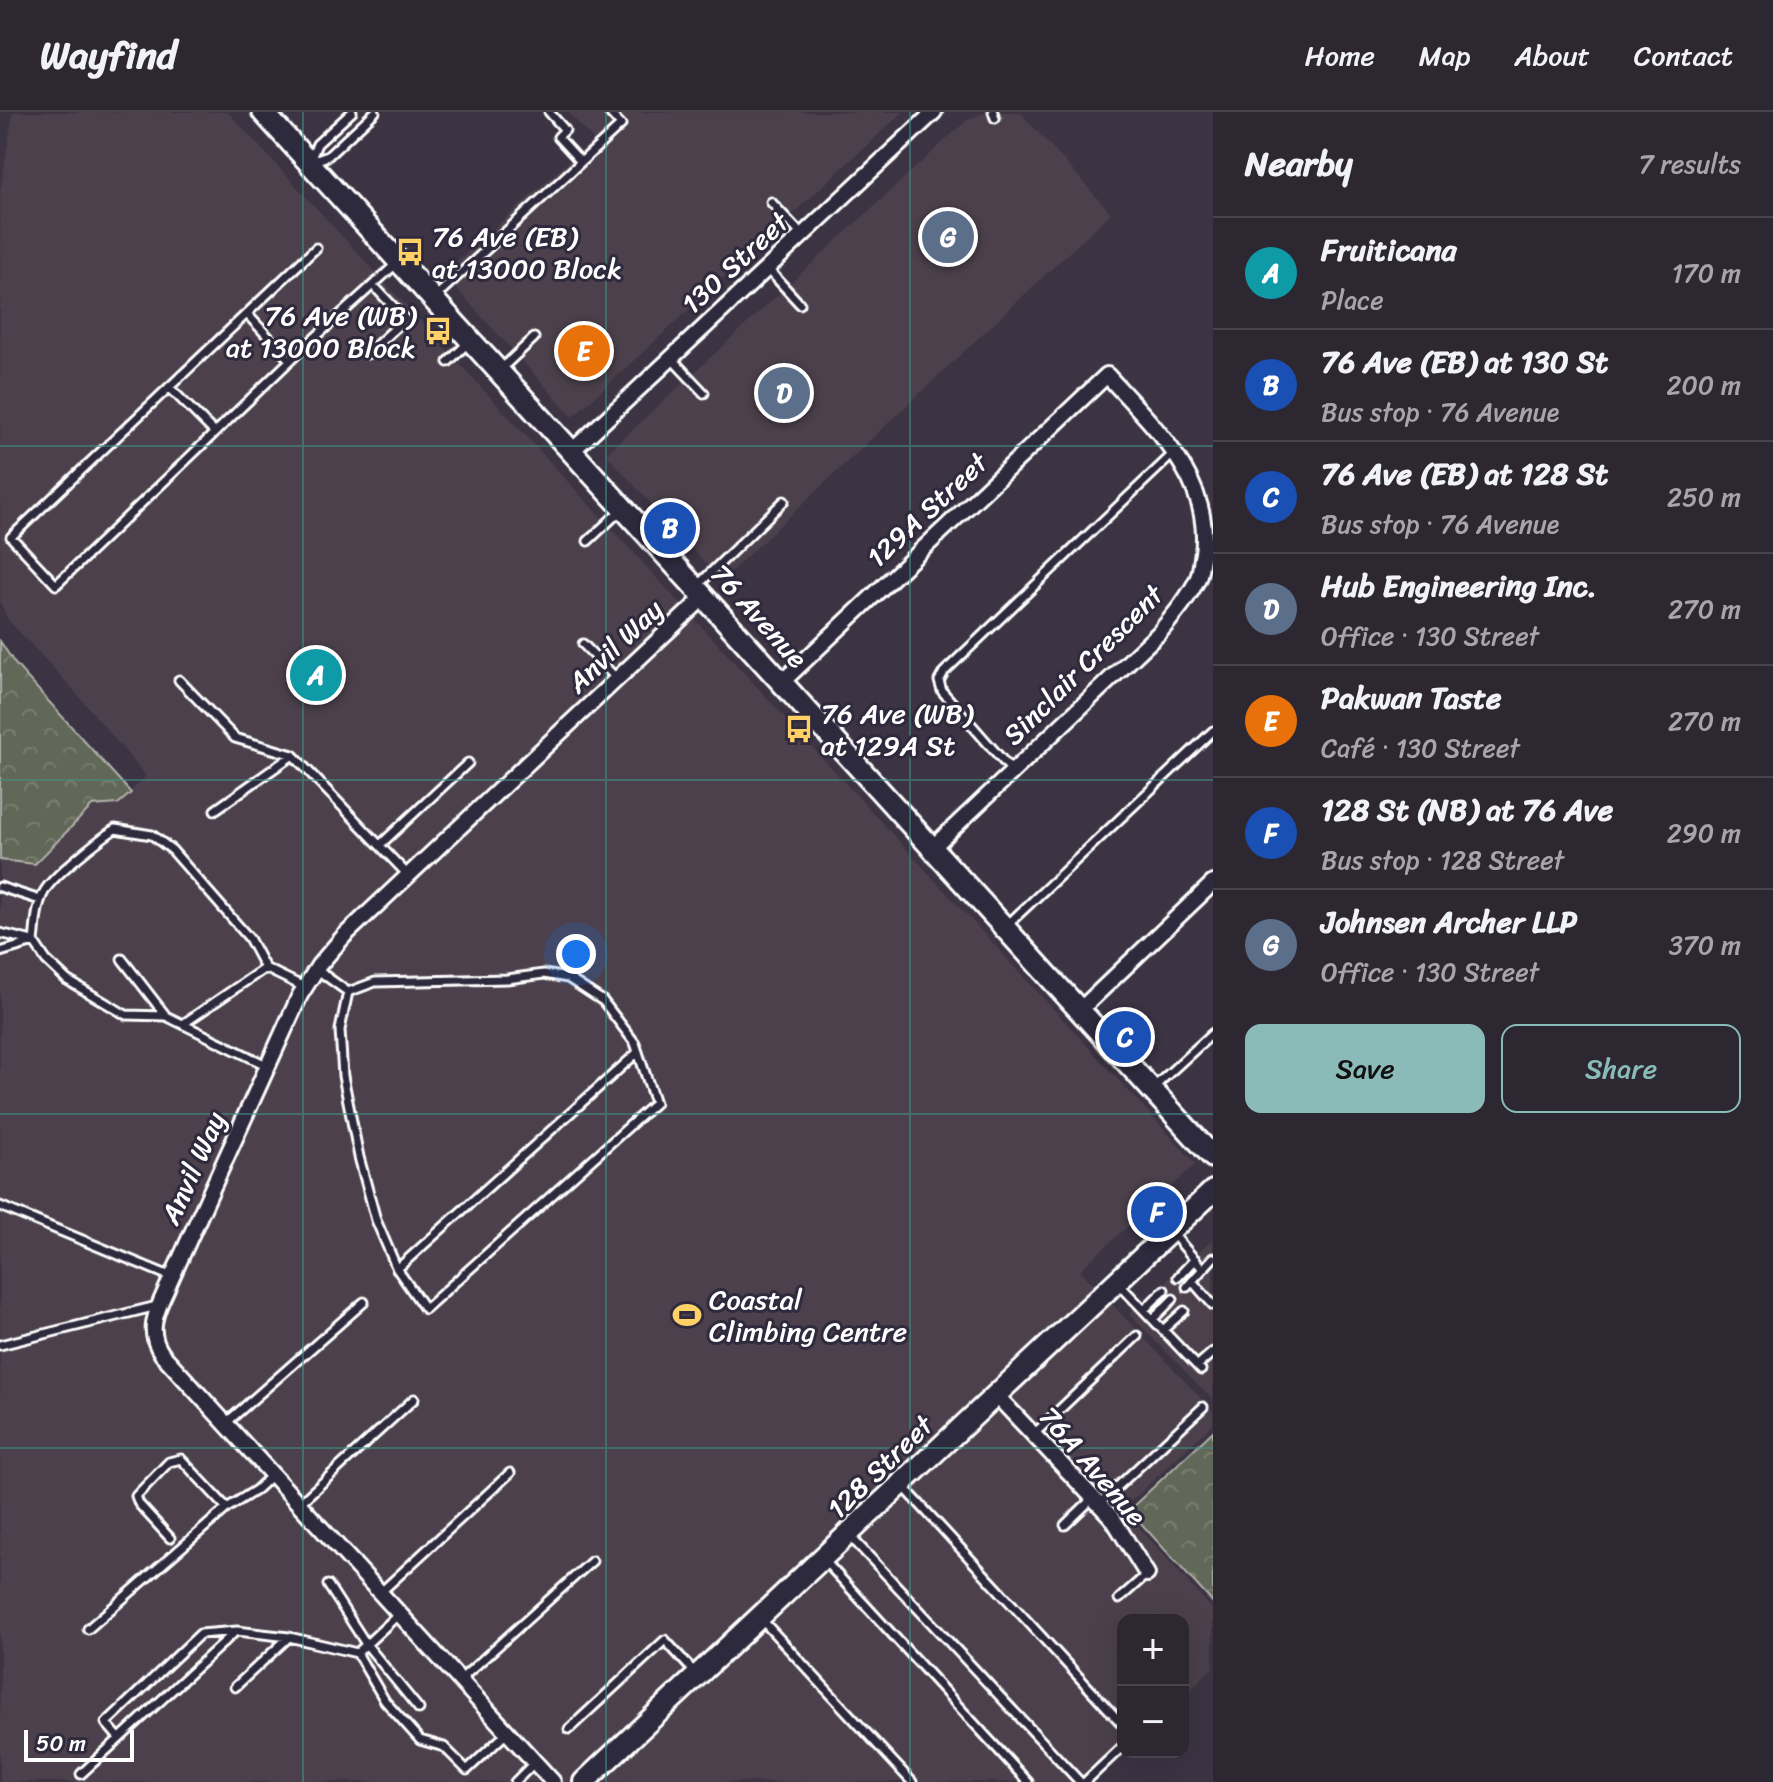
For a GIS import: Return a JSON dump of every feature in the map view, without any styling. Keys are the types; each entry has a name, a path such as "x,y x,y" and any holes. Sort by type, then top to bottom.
{"main road":[{"name":"76 Avenue","path":"263,112 1213,1157"},
{"name":"128 Street","path":"584,1782 1213,1191"}],"street":[{"name":"130 Street","path":"572,451 934,112"},
{"name":"Sinclair Crescent","path":"932,848 1159,633 1184,603 1199,575 1204,519 1193,481 1176,452 1107,375"},
{"name":"129A Street","path":"782,682 1107,375"},
{"name":"Anvil Way","path":"553,1782 159,1349 153,1334 159,1306 304,987 316,969 344,936 617,679 700,592"},
{"path":"1080,1010 1213,883"},
{"name":"76A Avenue","path":"996,1395 1113,1519 1147,1574"}],"lane":[{"path":"309,163 317,144 352,112"},
{"path":"309,163 328,156 375,112"},
{"path":"549,112 565,130 558,137 581,162"},
{"path":"433,299 621,125 609,112"},
{"path":"771,202 802,235"},
{"path":"316,248 11,537 56,585 290,360 399,262"},
{"path":"767,268 800,304"},
{"path":"367,354 405,319 373,285"},
{"path":"247,314 290,360"},
{"path":"499,371 534,338"},
{"path":"448,362 471,341"},
{"path":"671,358 704,393"},
{"path":"169,387 214,432"},
{"path":"1012,771 942,691 939,681 944,672 1176,452"},
{"path":"700,592 784,501"},
{"path":"588,541 623,508"},
{"path":"583,644 617,679"},
{"path":"179,680 235,738 293,755 408,875"},
{"path":"1005,928 1213,731"},
{"path":"215,810 293,755"},
{"path":"380,845 468,763"},
{"path":"34,942 40,900 45,888 115,829 152,835 172,850 249,938 265,968 304,987"},
{"path":"0,887 40,900"},
{"path":"0,933 34,942 46,960 67,980 126,1015 166,1016 268,1066"},
{"path":"0,952 34,942"},
{"path":"122,959 166,1016"},
{"path":"183,1024 265,968"},
{"path":"316,969 348,992"},
{"path":"544,974 568,978 603,1001 635,1043 655,1103 425,1309 397,1269 376,1220 359,1157 343,1076 340,1030 348,992 375,982 507,979 544,974"},
{"path":"1152,1090 1213,1033"},
{"path":"397,1269 638,1052"},
{"path":"0,1206 172,1277"},
{"path":"1171,1232 1202,1268"},
{"path":"1213,1258 1189,1284 1213,1305"},
{"path":"1178,1277 1195,1259"},
{"path":"1117,1282 1199,1368 1213,1352"},
{"path":"1144,1310 1164,1290"},
{"path":"1153,1319 1173,1299"},
{"path":"226,1423 364,1302"},
{"path":"0,1345 159,1306"},
{"path":"1163,1330 1184,1311"},
{"path":"1033,1435 1137,1336"},
{"path":"300,1503 414,1399"},
{"path":"1065,1525 1203,1407"},
{"path":"170,1538 139,1504 136,1496 169,1462 181,1459 227,1508"},
{"path":"381,1592 510,1473"},
{"path":"88,1629 227,1508 256,1490 273,1474"},
{"path":"902,1485 1117,1718"},
{"path":"849,1535 1082,1782 1117,1751"},
{"path":"823,1559 1028,1782"},
{"path":"460,1680 592,1561"},
{"path":"1119,1599 1147,1574"},
{"path":"328,1585 366,1644 419,1709"},
{"path":"357,1653 400,1613"},
{"path":"760,1618 912,1782"},
{"path":"81,1774 237,1631"},
{"path":"119,1738 106,1723 200,1634 237,1631 289,1637 357,1653 385,1701 420,1740 444,1747 467,1770 508,1732"},
{"path":"235,1687 289,1637"},
{"path":"569,1729 665,1640 697,1676"},
{"path":"515,1782 535,1762"}],"shaded area":[{"path":"13,112 228,112 1196,1164 1080,1270 1213,1411 1213,1424 1123,1509 1213,1610 1213,1668 1189,1690 1189,1614 1117,1614 1117,1757 1090,1782 0,1782 0,860 35,864 92,806 118,804 146,776 69,685 8,620 0,602 0,192"},
{"path":"568,112 903,112 573,417 443,274 593,140"},
{"path":"986,112 1020,112 1111,213 721,581 606,454 967,120"},
{"path":"1213,1239 1213,1400 1129,1314"}],"green space":[{"path":"0,641 15,664 131,793 118,804 92,806 35,864 0,860"},
{"path":"1213,1431 1213,1603 1129,1510"}],"place":[{"name":"Johnsen Archer LLP","path":"948,237"},
{"name":"76 Ave (EB) at 13000 Block","path":"410,252"},
{"name":"76 Ave (WB) at 13000 Block","path":"438,331"},
{"name":"Pakwan Taste","path":"584,351"},
{"name":"Hub Engineering Inc.","path":"784,393"},
{"name":"76 Ave (EB) at 130 St","path":"670,528"},
{"name":"Fruiticana","path":"316,675"},
{"name":"76 Ave (WB) at 129A St","path":"799,729"},
{"name":"76 Ave (EB) at 128 St","path":"1125,1037"},
{"name":"128 St (NB) at 76 Ave","path":"1157,1212"},
{"name":"Coastal Climbing Centre","path":"687,1315"}]}
